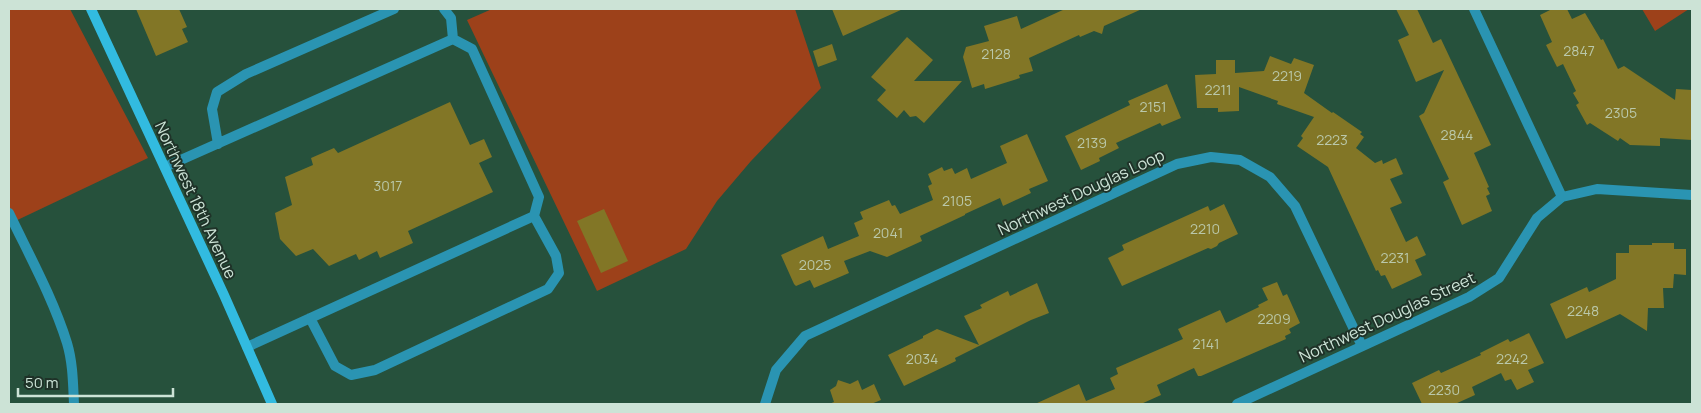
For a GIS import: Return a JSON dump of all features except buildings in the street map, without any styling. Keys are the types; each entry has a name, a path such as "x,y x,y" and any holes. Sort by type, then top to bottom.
{"street":[{"name":"Northwest 18th Avenue","path":"91,9 272,404"},
{"path":"218,144 212,109 217,92 246,74 394,9"},
{"path":"444,9 451,18 453,39"},
{"path":"1474,9 1562,197"},
{"path":"165,167 453,39"},
{"path":"310,318 335,366 351,375 375,370 548,289 559,272 556,256 534,216 538,197 472,49 453,39"},
{"name":"Northwest Douglas Loop","path":"765,404 776,370 805,336 1177,164 1211,157 1240,160 1270,177 1295,206 1362,346"},
{"name":"Northwest Douglas Street","path":"1237,404 1469,297 1499,278 1537,218 1562,197 1597,189 1692,195"},
{"path":"9,213 57,316 68,345 73,375 74,404"},
{"path":"247,346 534,216"}],"shaded area":[{"path":"9,9 70,9 148,158 9,224"},
{"path":"492,9 795,9 821,88 751,161 717,201 686,249 597,291 467,20"},
{"path":"1642,9 1689,9 1655,31"}]}
